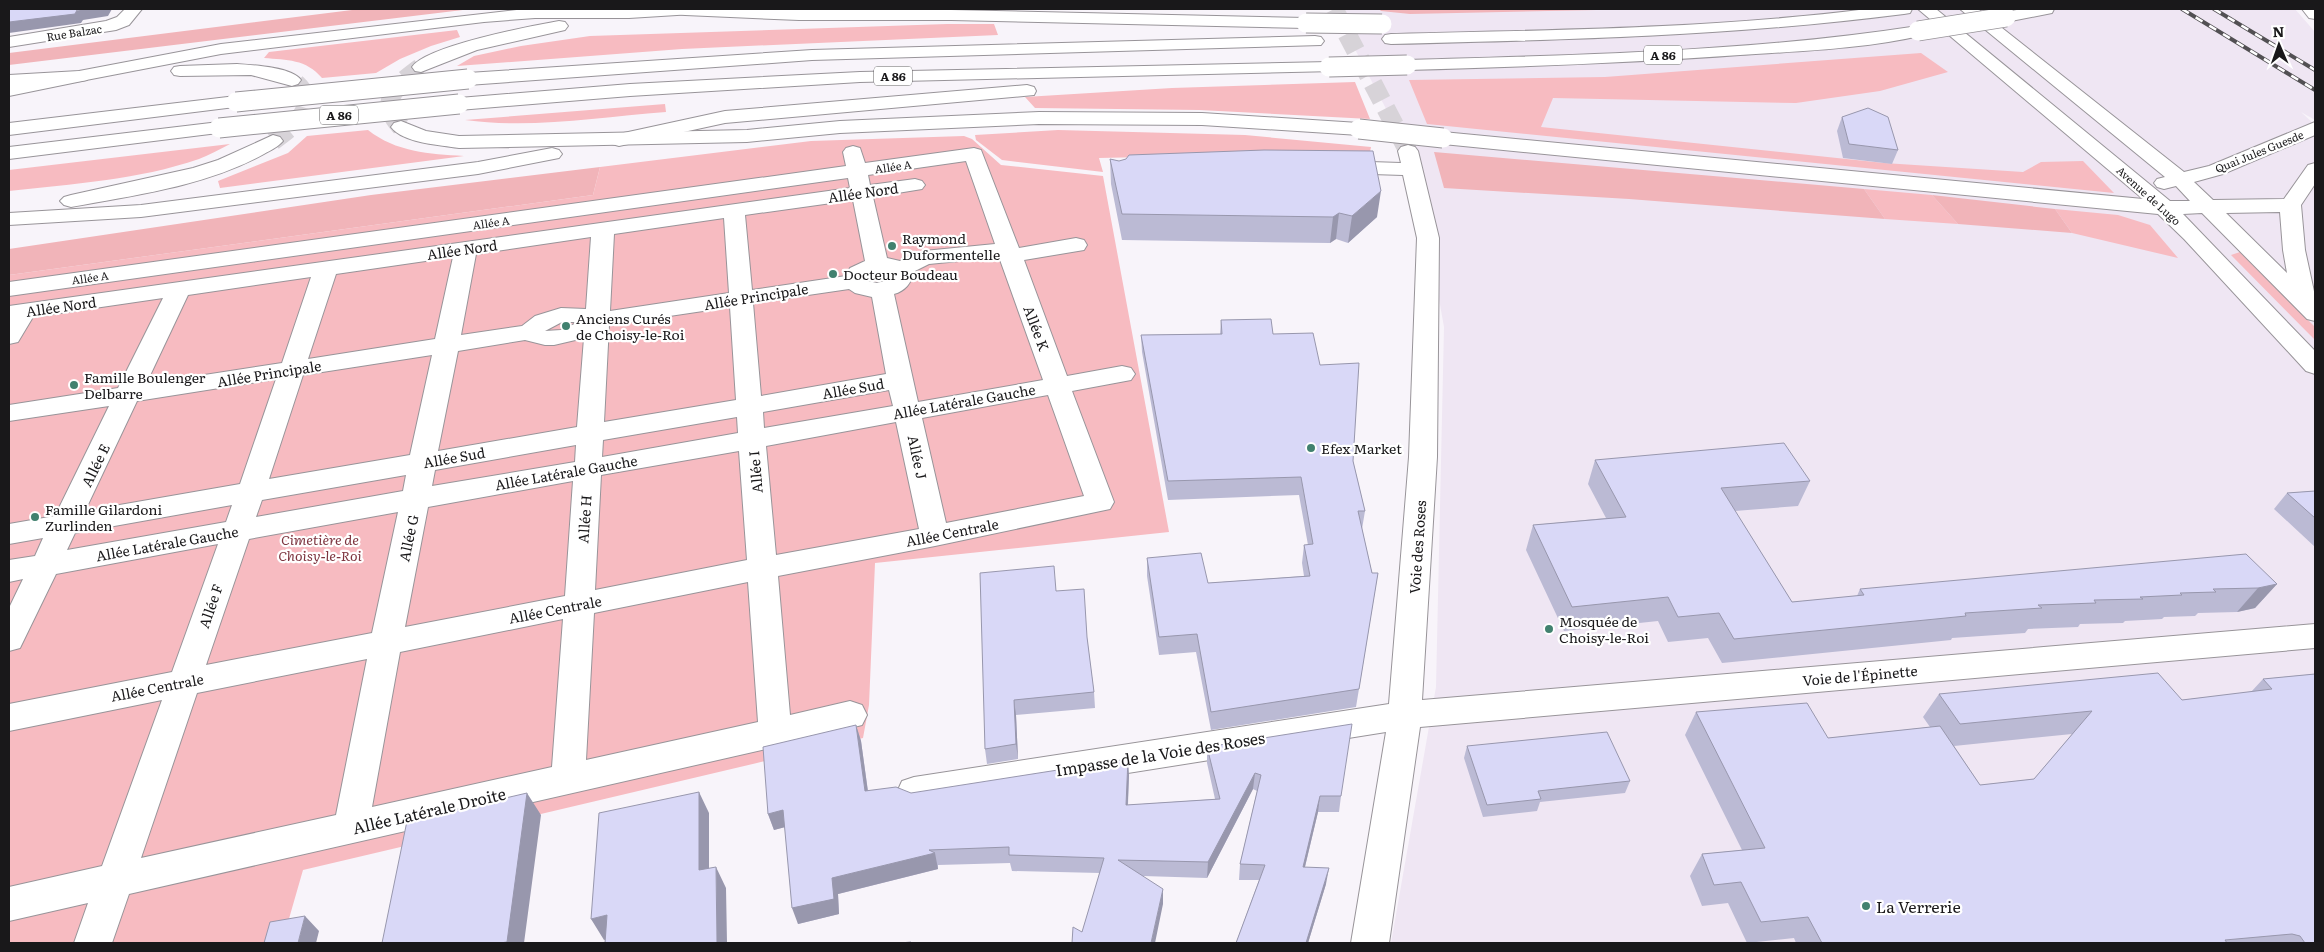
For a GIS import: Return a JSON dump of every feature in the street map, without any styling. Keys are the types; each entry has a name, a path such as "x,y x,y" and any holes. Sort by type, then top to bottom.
{"main road":[{"name":"Rue Balzac","path":"9,42 110,26 123,21 134,9"},
{"path":"9,90 221,49 396,27 535,13 629,13 689,9 799,15 951,15 1382,24 1596,22 1705,28"},
{"name":"Avenue de Lugo","path":"1926,9 2143,188 2192,234 2315,366"},
{"path":"1968,9 2008,39 2179,178 2310,309"},
{"name":"A 86","path":"9,153 219,128 459,104 630,90 860,77 1331,72 1407,65 1586,60 1709,52 1819,44 1918,31 2046,9"},
{"path":"2310,9 2315,14"},
{"name":"A 86","path":"9,129 236,102 468,79 633,66 810,56 1074,46 1572,34 1803,21 1898,10"},
{"path":"421,67 440,57 483,42 629,13"},
{"path":"9,81 239,69 276,73 292,80"},
{"path":"9,219 161,209 478,168 725,117 1001,92 1331,72"},
{"path":"401,127 421,136 459,142 747,136 840,127 936,121 1079,117 1202,119 1359,129 2164,208 2290,205"},
{"name":"Quai Jules Guesde","path":"2143,188 2216,170 2315,128"},
{"path":"9,215 190,176 238,159 273,141"},
{"name":"Allée A","path":"9,289 733,188 856,161 974,154"},
{"name":"Allée K","path":"974,154 1008,253 1100,502"},
{"name":"Voie des Roses","path":"1321,167 1410,160 1428,238 1423,457 1405,715 1370,943"},
{"path":"856,161 877,265"},
{"path":"2310,309 2294,250 2294,232 2290,205 2315,169"},
{"path":"617,204 618,182"},
{"name":"Allée Nord","path":"17,312 603,229 733,188 861,193 915,185"},
{"name":"Allée I","path":"733,188 775,733"},
{"name":"Allée H","path":"568,779 603,229"},
{"path":"900,270 924,258 1008,253 1076,245"},
{"name":"Allée G","path":"351,827 386,642 466,249"},
{"path":"877,265 890,265 900,270 902,273 899,281 882,290 862,288 856,281 858,273 863,269 877,265"},
{"name":"Allée F","path":"93,943 251,492 326,268"},
{"name":"Allée Principale","path":"9,413 529,332 538,336 549,337 574,335 590,326 596,320 856,281"},
{"name":"Allée E","path":"9,639 179,289"},
{"name":"Allée J","path":"882,290 935,536"},
{"path":"9,337 17,312"},
{"name":"Allée Latérale Gauche","path":"9,571 1122,374"},
{"name":"Allée Sud","path":"9,534 900,380"},
{"name":"Allée Centrale","path":"9,717 1100,502"},
{"name":"Voie de l'Épinette","path":"1405,715 2315,636"},
{"name":"Allée Latérale Droite","path":"9,904 850,715"},
{"name":"Impasse de la Voie des Roses","path":"914,792 1405,715"}],"shaded area":[{"path":"360,9 471,9 9,65 9,53"},
{"path":"1334,9 2295,9 2315,32 2315,120 2301,112 2315,125 2315,943 1391,943 1436,687 1444,327 1428,238 1408,151"},
{"path":"1379,9 1645,9 1410,14 1381,11"},
{"path":"1434,152 1864,189 1885,219 1629,199 1444,188"},
{"path":"600,167 593,195 9,275 9,249 371,195"},
{"path":"1932,195 2055,209 2072,233 1958,224"}],"green space":[{"path":"994,24 998,35 682,49 457,66 474,56 521,46 590,36"},
{"path":"457,30 460,37 431,46 400,59 376,73 322,78 303,64 288,60 264,58 269,52"},
{"path":"1921,53 1948,72 1880,91 1796,103 1553,98 1541,127 1884,163 2023,172 2041,162 2083,161 2114,193 1427,124 1409,80 1605,77"},
{"path":"1355,82 1370,119 1199,110 1035,108 1025,97 1172,88"},
{"path":"665,104 666,112 566,121 515,123 465,120"},
{"path":"368,130 401,147 426,153 464,156 220,188 218,181 288,153 307,136"},
{"path":"1058,130 1245,135 1371,147 1370,152 1099,158 1103,172 1002,160 976,140 975,135"},
{"name":"Cimetière de Choisy-le-Roi","path":"964,136 972,139 1001,165 1103,176 1169,532 875,563 869,705 863,738 303,870 282,943 9,943 9,275 593,195 600,167 811,141"},
{"path":"230,144 199,159 129,177 9,191 9,170"},
{"path":"1864,189 1932,195 1958,224 1885,219"},
{"path":"2055,209 2118,215 2150,225 2178,258 2072,233"},
{"path":"2240,252 2315,327 2315,340 2231,255"}],"building":[{"path":"9,9 86,9 77,10 75,14 9,22"},
{"path":"1868,108 1888,117 1898,150 1849,144 1842,117"},
{"path":"1264,150 1373,151 1381,191 1352,216 1339,213 1333,217 1122,214 1110,159 1119,161 1126,159 1129,155"},
{"path":"1271,319 1273,334 1313,333 1320,365 1359,363 1353,461 1365,511 1358,511 1372,573 1378,573 1359,689 1211,712 1197,634 1159,637 1147,558 1201,553 1208,583 1310,576 1304,545 1313,544 1301,477 1168,481 1141,335 1222,334 1221,320"},
{"path":"1784,443 1810,481 1721,488 1792,602 1864,595 1860,589 2246,554 2277,584 2258,588 2213,589 2216,592 2140,597 2143,599 2094,600 2096,603 2038,605 2042,608 1965,613 1966,616 1734,639 1719,613 1678,617 1668,597 1572,607 1533,525 1626,517 1595,460"},
{"path":"2315,491 2315,518 2287,493"},
{"path":"1054,566 1056,591 1084,589 1087,637 1094,692 1014,700 1016,744 985,749 980,573"},
{"path":"2158,673 2182,700 2272,689 2263,679 2315,674 2315,943 2305,943 2300,936 2292,934 2225,940 2227,943 1822,943 1808,917 1761,922 1741,882 1714,885 1702,854 1765,848 1696,712 1807,703 1828,738 1940,726 1980,785 2034,779 2092,711 1960,724 1939,694"},
{"path":"1352,724 1341,796 1320,796 1303,867 1329,868 1306,943 1236,943 1265,865 1240,864 1261,775 1255,773 1208,862 1118,860 1163,889 1151,943 1072,943 1073,927 1082,932 1104,858 1009,855 1009,847 929,850 935,853 832,878 834,899 792,908 783,810 768,814 763,747 856,725 865,791 896,787 911,793 1128,759 1126,805 1220,799 1207,747"},
{"path":"1607,732 1630,781 1538,791 1541,799 1487,805 1467,746"},
{"path":"699,792 699,870 716,867 717,943 605,943 607,915 591,919 599,813"},
{"path":"527,793 507,942 382,943 407,821"},
{"path":"305,916 298,943 264,943 270,922"}],"tunnel":[{"path":"1334,9 1408,151"},
{"path":"401,127 390,109 390,101 398,86 421,67"},
{"path":"273,141 298,121 306,105 306,97 292,80"}],"railway":[{"path":"2182,9 2315,90"},
{"path":"2214,9 2315,70"}],"place":[{"name":"Raymond Duformentelle","path":"892,246"},
{"name":"Docteur Boudeau","path":"833,274"},
{"name":"Anciens Curés de Choisy-le-Roi","path":"566,326"},
{"name":"Famille Boulenger Delbarre","path":"74,385"},
{"name":"Efex Market","path":"1311,448"},
{"name":"Famille Gilardoni Zurlinden","path":"35,517"},
{"name":"Mosquée de Choisy-le-Roi","path":"1549,629"},
{"name":"La Verrerie","path":"1866,906"}]}
